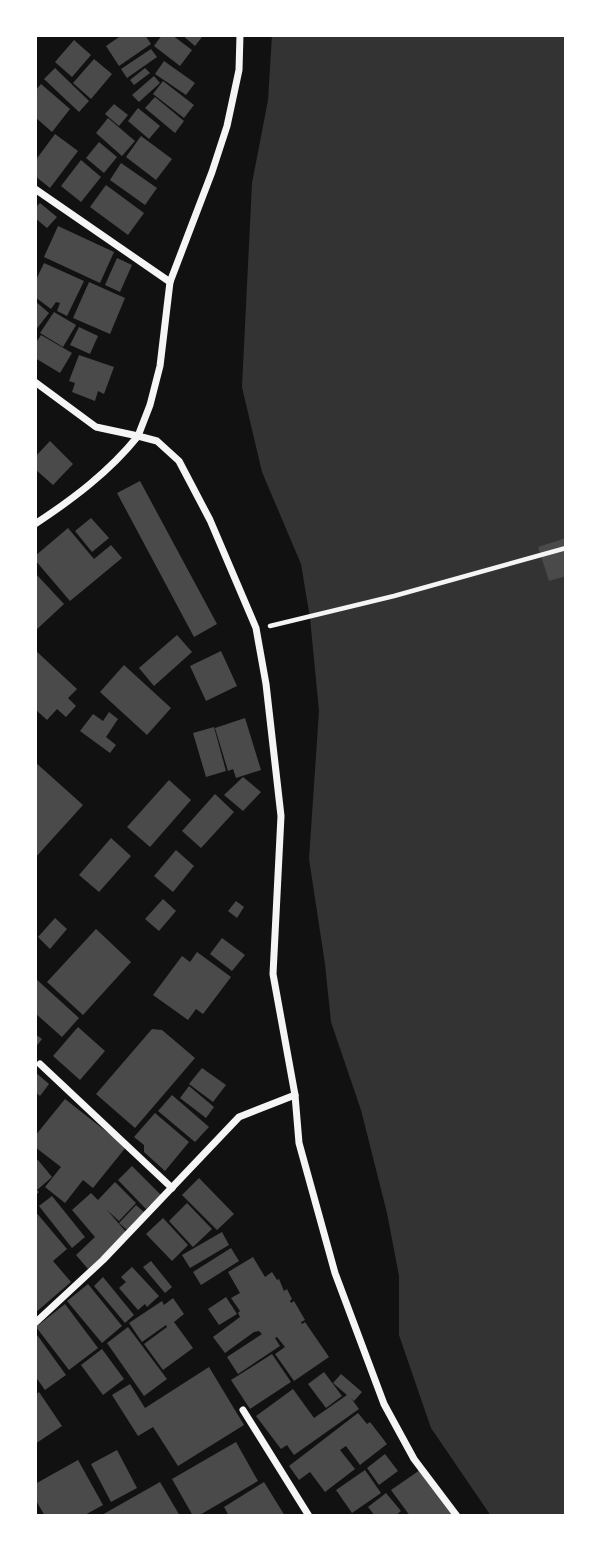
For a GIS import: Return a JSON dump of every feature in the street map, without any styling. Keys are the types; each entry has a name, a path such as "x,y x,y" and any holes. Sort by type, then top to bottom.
{"street":[{"path":"35,524 99,478 121,458 138,436 150,405 160,366 170,282 212,172 226,126 239,70 240,35"},
{"path":"35,189 170,282"},
{"path":"35,382 96,427 157,441 179,461 210,520 256,628 266,684 281,816 273,974 295,1095 299,1143 327,1248 384,1404 414,1459 457,1516"},
{"path":"40,1064 172,1188"},
{"path":"35,1323 103,1260 239,1117 295,1095"},
{"path":"243,1410 309,1516"}],"path":[{"path":"291,622 566,548"}],"shaded area":[{"path":"272,35 566,35 566,1516 491,1516 431,1428 399,1335 399,1276 387,1213 361,1110 331,1022 309,859 319,711 310,618 301,564 262,472 242,387 252,183 268,100"}],"building":[{"path":"122,35 145,35 151,44 119,66 106,46"},
{"path":"162,35 172,35 192,50 180,66 154,46"},
{"path":"182,35 199,35 202,37 195,46"},
{"path":"74,40 91,55 72,77 55,62"},
{"path":"151,49 157,57 127,78 121,69"},
{"path":"94,59 112,74 91,99 73,83"},
{"path":"164,61 195,83 186,95 155,74"},
{"path":"55,68 89,101 79,112 44,79"},
{"path":"145,68 150,73 134,85 130,80"},
{"path":"154,76 160,83 139,102 132,95"},
{"path":"163,81 194,105 184,118 153,94"},
{"path":"41,84 70,109 52,132 35,117 35,91"},
{"path":"155,97 184,121 175,133 145,108"},
{"path":"114,104 128,115 119,126 105,114"},
{"path":"138,108 160,126 149,139 128,121"},
{"path":"108,118 135,141 122,156 96,133"},
{"path":"55,134 78,151 50,188 35,176 35,161"},
{"path":"141,136 172,159 156,180 126,157"},
{"path":"99,142 117,157 104,173 86,158"},
{"path":"81,160 101,177 81,202 61,186"},
{"path":"121,163 157,188 145,205 110,180"},
{"path":"106,185 144,213 128,235 90,207"},
{"path":"40,203 57,217 47,228 35,218 35,208"},
{"path":"58,226 114,252 100,283 44,257"},
{"path":"117,258 132,265 120,292 105,285"},
{"path":"44,263 84,281 67,316 57,311 60,303 56,302 51,309 35,297 35,282"},
{"path":"89,282 125,298 110,334 73,318"},
{"path":"35,301 49,313 35,331"},
{"path":"54,312 76,325 63,347 40,333"},
{"path":"79,327 98,336 90,354 70,345"},
{"path":"41,335 72,353 60,373 35,358 35,344"},
{"path":"79,355 114,367 104,394 98,391 95,401 72,392 75,383 69,381"},
{"path":"50,441 73,464 53,485 35,469 35,457"},
{"path":"140,481 217,624 194,637 117,493"},
{"path":"91,518 109,538 92,552 75,531"},
{"path":"68,528 94,559 111,545 122,558 70,601 35,560 35,556"},
{"path":"566,538 566,576 549,581 538,547"},
{"path":"35,573 64,604 35,631"},
{"path":"177,635 192,652 154,686 139,668"},
{"path":"35,650 77,689 68,698 76,706 66,717 57,709 47,720 35,709"},
{"path":"221,651 237,686 206,701 190,666"},
{"path":"124,665 171,708 147,735 100,692"},
{"path":"109,712 118,719 106,737 116,745 110,753 80,731 93,714 103,721"},
{"path":"245,718 261,770 236,778 233,769 228,771 215,728"},
{"path":"214,727 226,771 206,777 193,733"},
{"path":"35,762 83,805 35,858"},
{"path":"243,777 261,792 243,811 224,795"},
{"path":"169,780 191,800 150,847 127,827"},
{"path":"215,794 234,812 201,848 182,831"},
{"path":"111,838 131,856 99,892 79,875"},
{"path":"176,850 194,866 173,892 154,876"},
{"path":"163,899 176,911 159,931 145,919"},
{"path":"236,901 244,907 237,918 228,911"},
{"path":"55,918 67,929 50,949 38,937"},
{"path":"96,929 131,962 83,1015 47,982"},
{"path":"222,938 245,955 232,971 210,954"},
{"path":"197,952 231,977 203,1014 196,1009 188,1020 153,995 182,956 190,962"},
{"path":"35,978 79,1018 62,1037 35,1013"},
{"path":"78,1027 105,1051 80,1080 53,1056"},
{"path":"152,1029 162,1030 195,1058 135,1128 96,1094"},
{"path":"35,1034 42,1039 35,1048"},
{"path":"202,1068 226,1085 213,1102 189,1084"},
{"path":"35,1072 49,1084 40,1096 35,1092"},
{"path":"189,1086 214,1107 206,1118 180,1098"},
{"path":"172,1095 209,1127 195,1142 158,1111"},
{"path":"65,1099 126,1147 93,1188 83,1180 65,1203 45,1187 61,1167 35,1147 35,1136"},
{"path":"155,1113 189,1142 165,1171 144,1152 144,1145 134,1137"},
{"path":"38,1160 52,1177 37,1190 39,1192 35,1196 35,1162"},
{"path":"132,1166 161,1195 146,1209 118,1180"},
{"path":"199,1178 234,1214 217,1230 182,1195"},
{"path":"115,1182 136,1203 119,1221 107,1210 127,1233 88,1269 76,1255 95,1237 72,1210 91,1193 98,1200"},
{"path":"52,1196 85,1237 72,1248 39,1206"},
{"path":"187,1203 212,1229 193,1247 169,1221"},
{"path":"136,1205 144,1212 127,1230 119,1223"},
{"path":"35,1211 67,1249 53,1261 71,1282 35,1313"},
{"path":"163,1218 188,1245 172,1261 146,1234"},
{"path":"222,1232 229,1245 190,1268 182,1255"},
{"path":"231,1248 239,1261 201,1285 193,1272"},
{"path":"253,1257 265,1277 272,1272 277,1280 279,1279 284,1291 287,1289 291,1303 294,1301 305,1320 302,1324 305,1322 329,1357 294,1381 275,1354 285,1347 277,1337 275,1338 280,1346 238,1374 227,1357 262,1334 259,1331 254,1332 225,1353 213,1337 240,1317 240,1311 231,1298 240,1293 228,1272"},
{"path":"151,1261 172,1287 165,1293 143,1267"},
{"path":"132,1267 159,1296 147,1307 145,1304 138,1310 119,1288 126,1282 121,1277"},
{"path":"103,1277 134,1315 125,1323 94,1286"},
{"path":"88,1284 122,1326 102,1343 67,1301"},
{"path":"226,1297 237,1314 219,1325 208,1309"},
{"path":"173,1298 184,1314 174,1322 193,1348 163,1370 144,1344 167,1327 166,1325 142,1342 129,1323 162,1301 164,1305"},
{"path":"65,1304 98,1348 69,1370 36,1327"},
{"path":"128,1327 167,1379 144,1396 107,1343"},
{"path":"35,1332 66,1375 45,1390 35,1376"},
{"path":"102,1349 124,1379 103,1395 81,1365"},
{"path":"272,1354 291,1382 250,1409 231,1380"},
{"path":"209,1367 244,1425 178,1466 153,1427 138,1436 112,1395 130,1384 145,1408"},
{"path":"324,1372 342,1396 326,1408 308,1384"},
{"path":"341,1374 362,1392 354,1401 351,1398 359,1409 294,1455 287,1445 281,1449 256,1416 293,1389 314,1418 347,1395 333,1383"},
{"path":"39,1392 62,1426 35,1444 35,1395"},
{"path":"358,1413 367,1424 370,1422 387,1444 360,1465 346,1446 340,1450 355,1469 325,1492 310,1472 299,1480 289,1466"},
{"path":"236,1442 258,1481 198,1516 193,1516 172,1479"},
{"path":"117,1450 137,1488 111,1502 91,1464"},
{"path":"385,1454 398,1471 379,1485 367,1468"},
{"path":"78,1460 103,1505 83,1516 45,1516 35,1499 35,1484"},
{"path":"365,1470 381,1493 352,1513 336,1490"},
{"path":"420,1470 453,1516 410,1516 391,1490"},
{"path":"160,1482 180,1516 100,1516"},
{"path":"264,1482 285,1516 229,1516 224,1507"},
{"path":"386,1493 401,1511 395,1516 375,1516 368,1507"}]}
